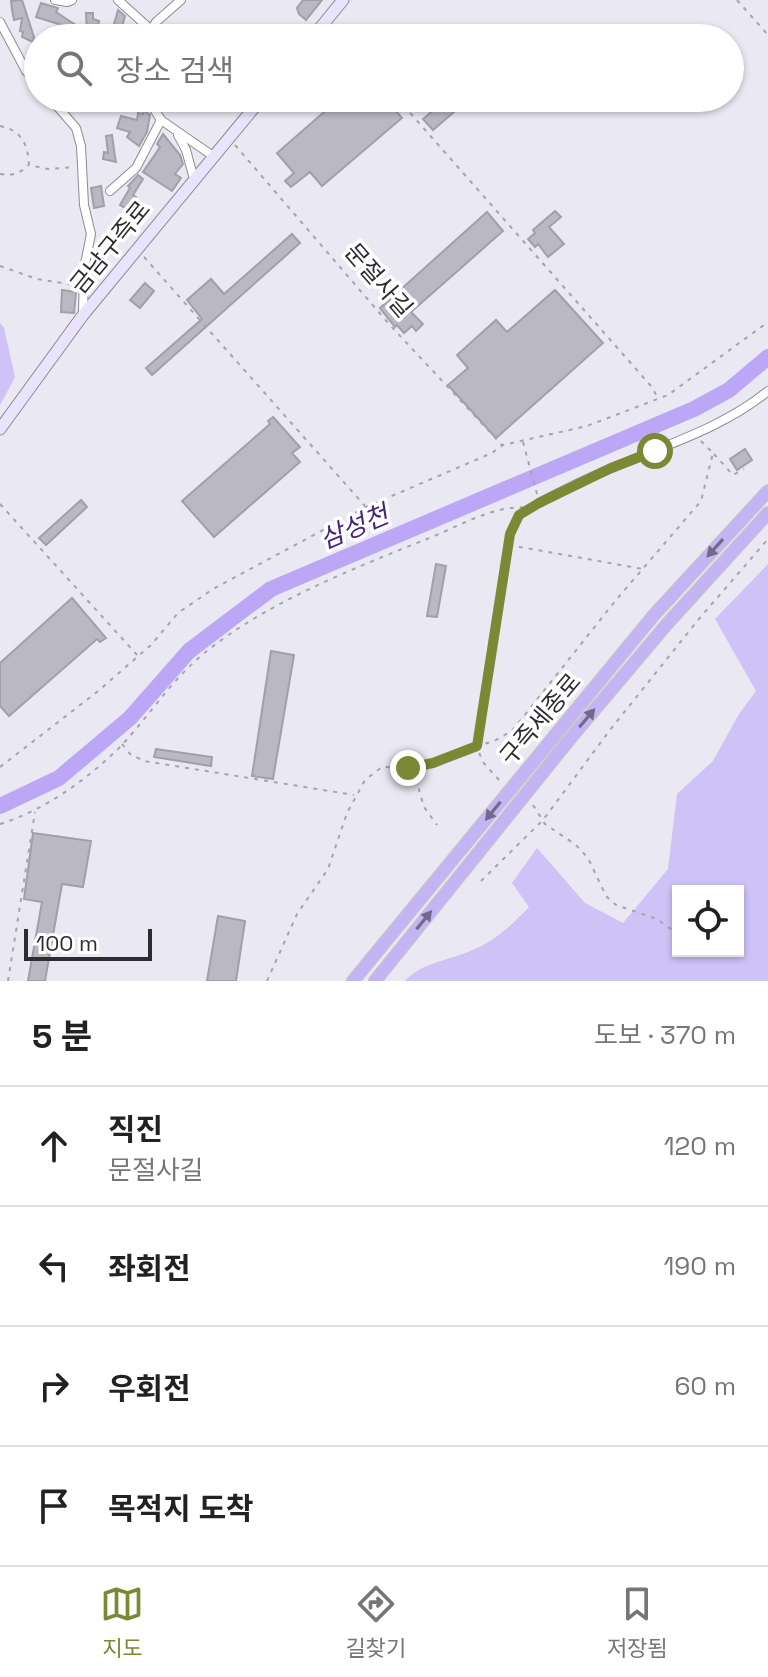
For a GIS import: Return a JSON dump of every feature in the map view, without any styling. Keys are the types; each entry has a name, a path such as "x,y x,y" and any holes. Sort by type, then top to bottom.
{"highway":[{"name":"구즉세종로","path":"353,981 654,615 768,491"},
{"name":"구즉세종로","path":"375,981 657,635 768,513"}],"main road":[{"path":"324,24 343,0"},
{"name":"금남구즉로","path":"0,429 83,315 249,112"}],"street":[{"path":"55,0 72,0"},
{"path":"118,0 139,24"},
{"path":"158,24 181,0"},
{"path":"0,22 24,67"},
{"path":"62,112 76,128 84,164 84,205 91,234 84,269 83,315"},
{"path":"156,112 176,132 213,156"},
{"path":"110,191 136,168 161,120"},
{"path":"176,132 186,150 194,179"},
{"path":"538,499 694,434 751,405 768,391"}],"path":[{"path":"737,0 768,35"},
{"path":"326,21 329,24"},
{"path":"409,112 651,386 658,400"},
{"path":"0,126 20,135 28,149 29,165 22,173 10,176 0,174"},
{"name":"문절사길","path":"228,138 389,324 503,445"},
{"path":"29,165 48,169 84,164"},
{"path":"138,247 155,272 366,507"},
{"path":"0,266 83,290"},
{"path":"0,767 62,721 138,657 190,603 250,567 366,507 492,453 503,445 587,426 658,400 682,386 768,322"},
{"path":"694,434 733,475 744,469"},
{"path":"499,780 482,761 477,746 508,545 519,515 538,499 523,441"},
{"path":"267,981 297,914 328,869 355,796 365,780 382,767 413,768 494,741 512,731 701,501 713,453"},
{"path":"0,504 138,657"},
{"path":"0,824 35,811 71,787 122,744 162,695 200,657 241,625 283,602 409,546 499,510 515,506 530,508"},
{"path":"481,881 543,820 698,620 768,539"},
{"path":"508,545 643,569"},
{"path":"122,744 130,754 144,761 355,796"},
{"path":"413,768 424,807 437,825"},
{"path":"533,805 543,820 588,858 606,896 616,905 657,919 672,930"},
{"path":"8,981 35,811"}],"shaded area":[{"path":"0,323 4,328 15,377 0,405"},
{"path":"768,564 768,981 405,981 426,966 486,944 529,907 512,883 537,848 585,903 623,923 668,869 677,794 713,761 739,714 756,691 715,619"}],"building":[{"path":"22,0 30,24 24,24 24,38 20,31 22,18 14,20 11,1"},
{"path":"303,0 322,0 306,20 297,8"},
{"path":"41,3 58,8 56,12 74,24 58,24 36,17"},
{"path":"118,10 125,16 123,24 114,24"},
{"path":"86,13 93,13 93,19 99,21 99,24 86,24"},
{"path":"324,112 397,112 402,118 322,186 310,172 291,187 285,181 294,173 277,153"},
{"path":"431,112 454,112 433,130 423,119"},
{"path":"138,113 150,115 147,132 139,146 127,137 130,132 117,128 121,116 137,120"},
{"path":"163,134 180,155 183,164 175,174 181,178 172,191 143,172 160,147 157,144"},
{"path":"112,135 116,162 103,159 104,152 108,153 106,136"},
{"path":"138,175 143,179 133,195 136,197 129,210 120,205 130,188 128,186"},
{"path":"101,186 104,206 94,208 91,188"},
{"path":"555,211 561,217 549,227 564,244 548,257 538,244 535,247 528,239 535,233 533,230"},
{"path":"487,212 503,231 411,312 423,324 416,331 412,326 404,333 397,325 395,327 380,308"},
{"path":"292,234 300,243 152,375 146,368 202,319 187,300 211,279 224,294"},
{"path":"145,283 154,291 140,308 130,300"},
{"path":"62,290 76,292 74,313 61,312"},
{"path":"555,290 603,343 496,438 448,385 468,368 457,355 496,320 507,332"},
{"path":"273,417 300,447 292,453 300,462 214,537 182,501 270,424 268,421"},
{"path":"745,449 752,460 737,470 730,459"},
{"path":"81,500 87,507 46,545 39,538"},
{"path":"436,564 446,566 437,617 427,616"},
{"path":"72,598 106,638 100,642 97,639 9,716 0,706 0,663"},
{"path":"271,651 294,655 273,779 252,776"},
{"path":"156,749 212,757 211,766 154,757"},
{"path":"33,833 91,841 83,887 62,884 45,981 28,981 42,902 24,899"},
{"path":"218,916 245,921 236,981 207,981"}],"waterway":[{"name":"삼성천","path":"0,806 59,778 130,718 189,651 271,589 694,409 729,390 768,357"}],"route":[{"path":"408,768 433,763 477,746 510,534 519,515 611,468 655,451"}]}
